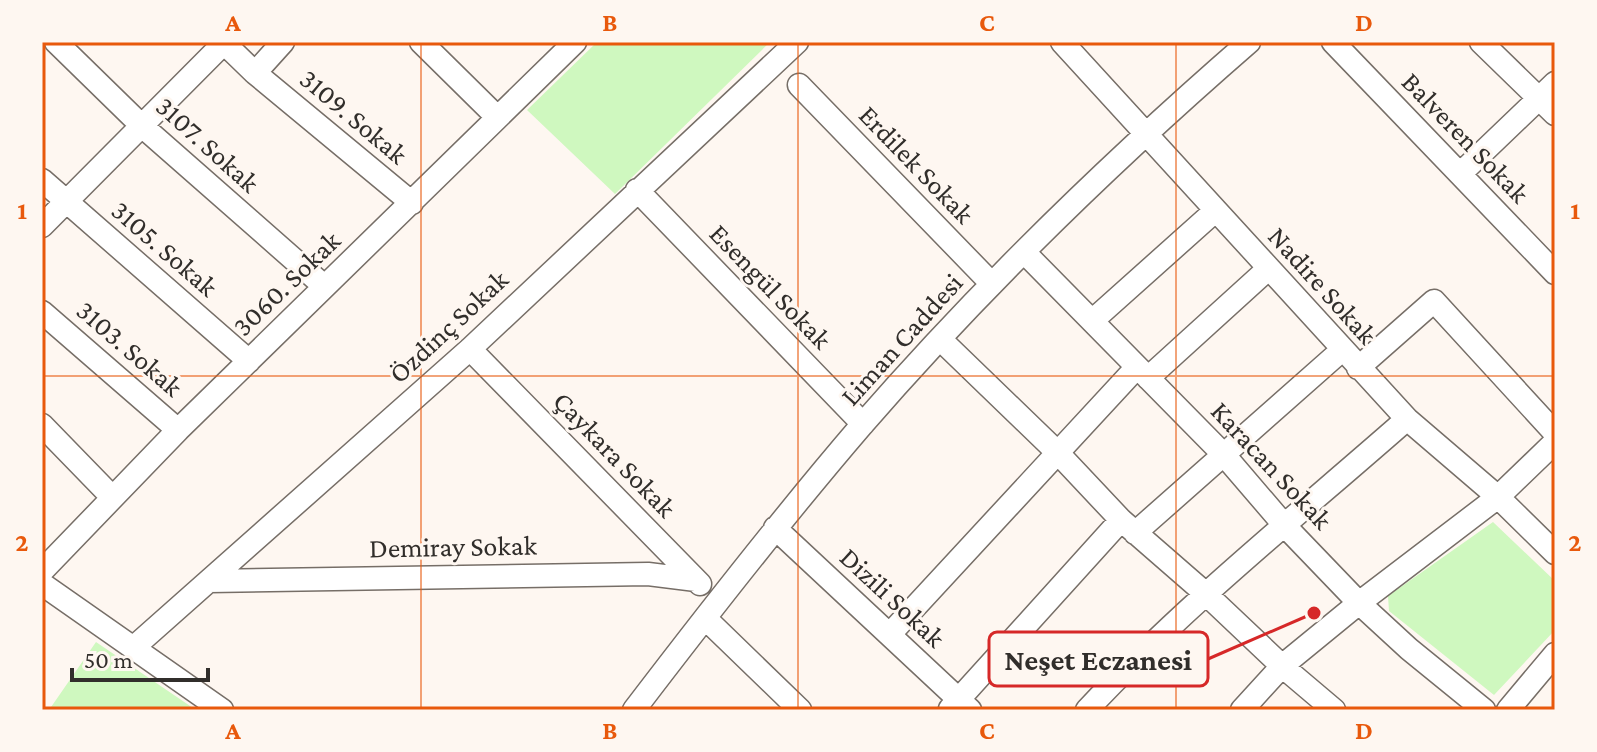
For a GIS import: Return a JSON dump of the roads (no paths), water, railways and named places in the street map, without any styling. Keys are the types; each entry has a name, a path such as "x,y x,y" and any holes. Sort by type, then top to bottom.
{"street":[{"name":"3107. Sokak","path":"56,42 142,126 324,286"},
{"path":"42,226 224,42"},
{"name":"3109. Sokak","path":"224,42 255,73 412,203"},
{"path":"255,73 283,42"},
{"path":"421,42 497,117"},
{"name":"3060. Sokak","path":"43,570 178,430 574,42"},
{"name":"Özdinç Sokak","path":"133,648 470,349 797,42"},
{"name":"Nadire Sokak","path":"1062,42 1407,419 1498,497 1555,553"},
{"name":"Liman Caddesi","path":"634,710 775,528 940,339 1024,252 1249,42"},
{"name":"Balveren Sokak","path":"1333,42 1555,273"},
{"path":"1481,42 1547,90 1555,114"},
{"name":"Erdilek Sokak","path":"799,85 992,284"},
{"path":"1460,174 1547,90"},
{"name":"3105. Sokak","path":"42,180 249,361"},
{"name":"Esengül Sokak","path":"637,190 863,424"},
{"path":"1092,321 1215,211"},
{"name":"Karacan Sokak","path":"1024,252 1225,456 1285,526 1359,603 1409,649 1484,710"},
{"path":"890,634 1057,452 1143,372 1268,269"},
{"path":"1358,368 1434,301 1555,433"},
{"name":"3103. Sokak","path":"42,312 178,430"},
{"path":"940,339 1057,452 1128,527 1334,710"},
{"name":"Çaykara Sokak","path":"470,349 696,580 711,610 800,710"},
{"path":"960,707 1128,527 1225,456 1342,350"},
{"path":"1087,710 1206,594 1407,419"},
{"path":"42,425 112,497"},
{"path":"1242,710 1282,666 1498,497 1555,442"},
{"name":"Dizili Sokak","path":"775,528 890,634 960,707"},
{"path":"43,570 133,648 222,710"},
{"name":"Demiray Sokak","path":"209,581 648,574 696,580"},
{"path":"1508,710 1555,654"}],"place":[{"name":"Neşet Eczanesi","path":"1314,613"}]}
